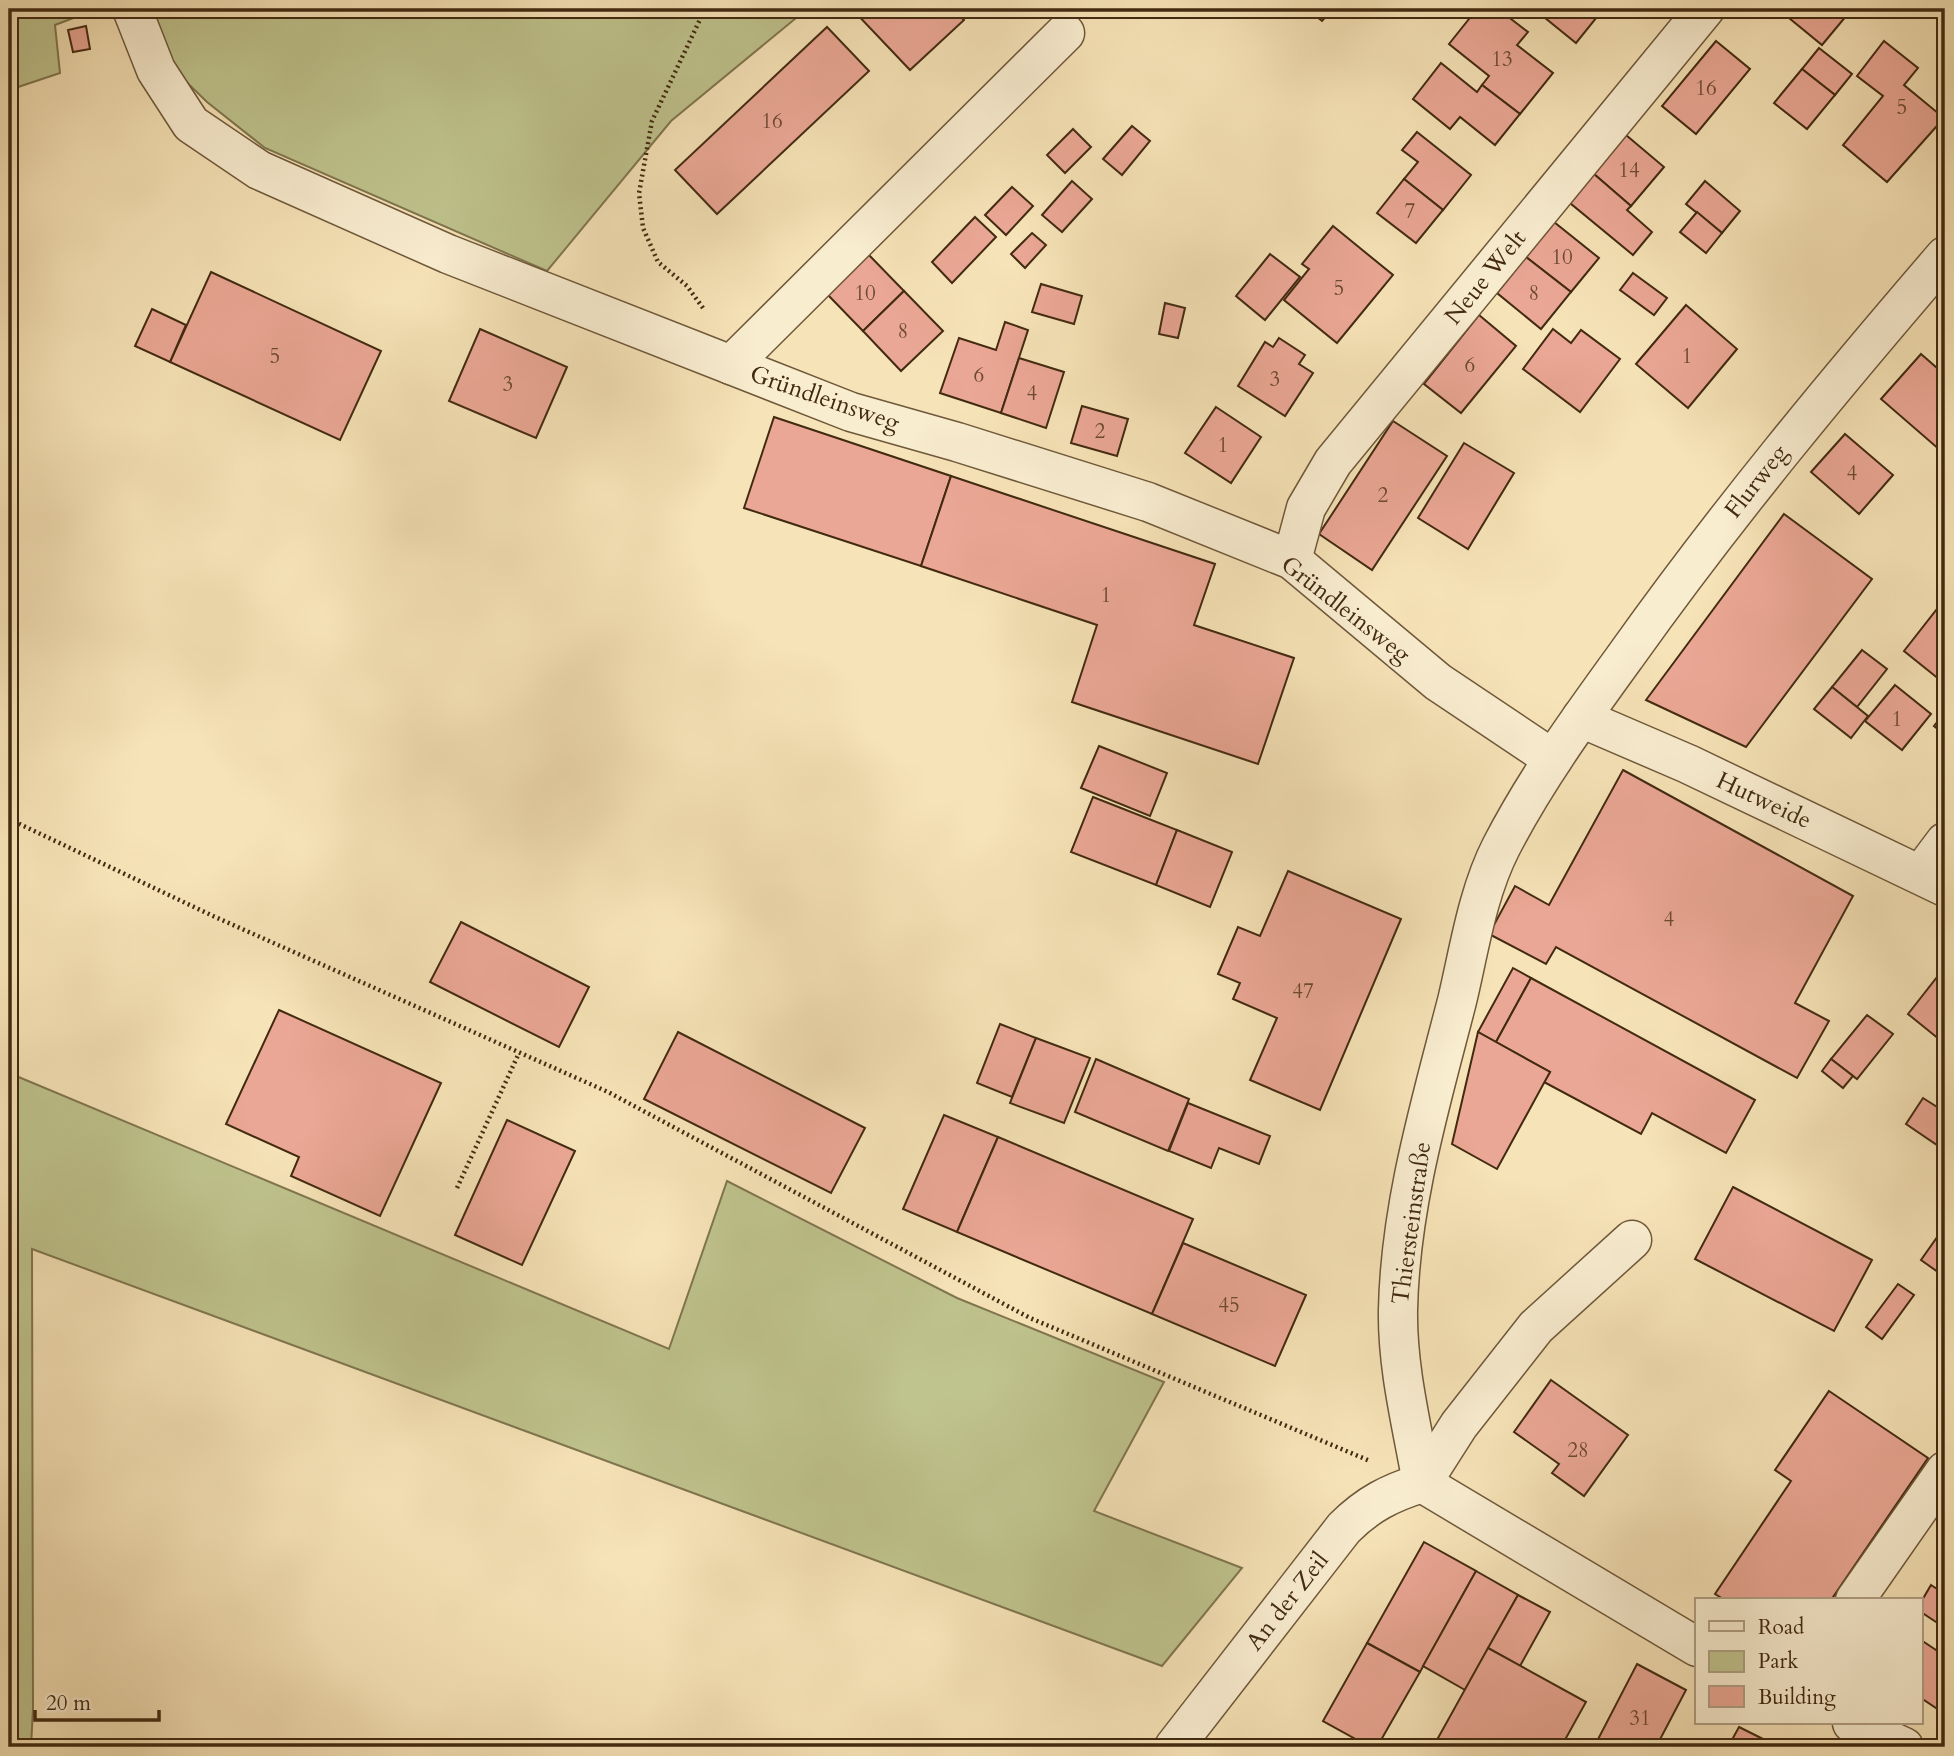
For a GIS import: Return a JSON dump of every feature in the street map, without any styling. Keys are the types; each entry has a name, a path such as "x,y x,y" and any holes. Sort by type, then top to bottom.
{"street":[{"name":"Gründleinsweg","path":"132,9 156,70 191,124 260,170 448,254 850,412 957,442 1148,502 1292,560 1438,682 1553,759"},
{"name":"Neue Welt","path":"1292,560 1306,508 1333,463 1705,9"},
{"path":"720,360 1065,33"},
{"name":"Flurweg","path":"1581,718 1690,566 1793,433 1945,256"},
{"name":"Thiersteinstraße","path":"1423,1483 1402,1373 1398,1311 1410,1197 1483,897 1499,852 1553,759 1581,718"},
{"name":"Hutweide","path":"1581,718 1688,764 1933,881"},
{"path":"1933,881 1945,842"},
{"path":"1632,1240 1535,1326 1459,1425 1423,1483 1695,1646"},
{"path":"1856,1598 1945,1471"},
{"name":"An der Zeil","path":"1174,1747 1344,1528 1362,1509 1385,1495 1423,1483"},
{"path":"1854,1724 1904,1747"}],"path":[{"path":"705,9 653,121 639,192 643,228 659,262 687,286 709,318 720,360"},
{"path":"9,819 213,916 608,1092 1030,1318 1423,1483"},
{"path":"457,1188 519,1053"}],"green space":[{"path":"9,9 97,9 55,25 60,73 9,90"},
{"path":"153,9 807,9 671,121 547,271 265,148 207,102 174,70"},
{"path":"9,1073 669,1349 727,1181 957,1298 1164,1382 1094,1511 1242,1568 1162,1666 32,1249 33,1708 31,1747 9,1747 9,1252 12,1242 9,1240"}],"building":[{"path":"852,9 953,9 964,20 910,70"},
{"path":"1307,9 1333,9 1322,21"},
{"path":"1477,9 1498,9 1528,32 1517,45 1553,73 1520,114 1482,85 1489,76 1449,44"},
{"path":"1534,9 1597,9 1601,12 1576,43"},
{"path":"1778,9 1852,9 1822,45"},
{"path":"86,26 90,49 73,52 68,30"},
{"path":"827,27 869,71 717,214 675,170"},
{"path":"1716,41 1750,69 1696,134 1662,106"},
{"path":"1884,41 1918,68 1904,85 1944,118 1887,182 1843,145 1883,96 1857,76"},
{"path":"1819,48 1852,74 1835,95 1802,69"},
{"path":"1441,63 1477,92 1482,85 1520,114 1495,145 1460,117 1450,129 1413,99"},
{"path":"1802,69 1835,95 1807,129 1774,103"},
{"path":"1132,126 1150,141 1122,175 1103,159"},
{"path":"1073,129 1091,147 1065,173 1047,155"},
{"path":"1417,132 1471,175 1443,210 1404,179 1418,162 1402,150"},
{"path":"1626,135 1664,167 1631,206 1594,174"},
{"path":"1594,174 1631,206 1627,210 1652,232 1633,255 1570,203"},
{"path":"1404,179 1443,210 1416,243 1377,213"},
{"path":"1072,181 1092,199 1062,232 1042,215"},
{"path":"1705,181 1740,211 1722,233 1686,204"},
{"path":"1012,187 1033,206 1006,235 985,215"},
{"path":"1697,212 1722,233 1706,253 1680,232"},
{"path":"975,217 996,237 952,283 932,262"},
{"path":"1554,222 1599,258 1571,292 1526,257"},
{"path":"1333,226 1393,275 1337,343 1284,300 1309,269 1302,264"},
{"path":"1032,233 1046,245 1025,268 1011,254"},
{"path":"868,254 904,291 863,331 827,294"},
{"path":"1270,254 1300,277 1265,320 1236,296"},
{"path":"1526,257 1571,292 1541,329 1497,293"},
{"path":"211,272 381,351 340,440 170,362"},
{"path":"1633,273 1667,298 1654,315 1620,290"},
{"path":"1041,284 1082,296 1074,324 1032,312"},
{"path":"904,291 943,331 901,371 863,331"},
{"path":"1165,303 1185,308 1178,338 1159,334"},
{"path":"1686,305 1737,349 1688,408 1636,364"},
{"path":"152,309 186,325 170,362 135,346"},
{"path":"1479,315 1516,346 1461,413 1424,384"},
{"path":"1005,322 1028,330 1001,413 940,393 959,338 996,350"},
{"path":"480,329 567,367 536,438 449,401"},
{"path":"1553,329 1571,343 1581,330 1620,359 1580,412 1523,369"},
{"path":"1279,338 1305,355 1299,364 1313,373 1285,416 1238,386 1265,342 1273,347"},
{"path":"1921,354 1945,375 1945,447 1941,451 1881,399"},
{"path":"1019,358 1064,372 1046,428 1001,413"},
{"path":"1082,406 1128,419 1117,456 1071,443"},
{"path":"1216,407 1261,437 1231,483 1185,453"},
{"path":"774,417 951,476 921,566 744,508"},
{"path":"1393,421 1447,456 1372,570 1319,534"},
{"path":"1845,434 1893,475 1859,514 1811,472"},
{"path":"1464,443 1514,473 1468,549 1418,518"},
{"path":"951,476 1215,564 1194,625 1294,658 1258,764 1072,702 1097,625 921,566"},
{"path":"1784,514 1872,579 1746,747 1646,700"},
{"path":"1937,609 1945,616 1945,684 1904,651"},
{"path":"1862,650 1887,669 1857,707 1832,687"},
{"path":"1895,685 1931,714 1902,750 1865,721"},
{"path":"1832,687 1868,716 1851,738 1814,709"},
{"path":"1945,712 1945,735 1934,726"},
{"path":"1099,746 1167,773 1150,816 1081,788"},
{"path":"1623,770 1853,896 1795,1003 1829,1021 1797,1078 1556,947 1546,964 1489,934 1515,886 1549,905"},
{"path":"1093,797 1177,830 1156,885 1071,852"},
{"path":"1177,830 1232,852 1210,907 1156,885"},
{"path":"1288,871 1401,919 1320,1110 1250,1080 1277,1018 1233,999 1240,983 1218,974 1238,927 1260,936"},
{"path":"461,922 589,987 559,1047 430,982"},
{"path":"1945,967 1945,1044 1908,1014"},
{"path":"1513,968 1531,978 1496,1042 1478,1032"},
{"path":"1531,978 1755,1100 1726,1153 1652,1113 1641,1134 1544,1082 1550,1072 1496,1042"},
{"path":"279,1010 441,1083 380,1216 291,1176 299,1157 226,1124"},
{"path":"1867,1015 1893,1034 1857,1079 1831,1059"},
{"path":"1000,1024 1036,1038 1012,1097 977,1083"},
{"path":"678,1032 865,1128 831,1193 644,1099"},
{"path":"1478,1032 1550,1072 1497,1169 1452,1144"},
{"path":"1036,1038 1090,1058 1064,1123 1010,1103"},
{"path":"1096,1059 1189,1099 1168,1151 1075,1112"},
{"path":"1831,1059 1853,1076 1843,1088 1822,1071"},
{"path":"1923,1098 1945,1112 1945,1133 1937,1145 1906,1124"},
{"path":"1188,1103 1270,1136 1259,1164 1219,1148 1211,1168 1169,1151"},
{"path":"944,1115 998,1137 957,1232 903,1209"},
{"path":"507,1120 575,1151 522,1265 455,1235"},
{"path":"998,1137 1193,1219 1152,1314 957,1232"},
{"path":"1733,1187 1872,1260 1834,1331 1695,1259"},
{"path":"1945,1226 1945,1277 1921,1260"},
{"path":"1183,1243 1306,1295 1275,1366 1152,1314"},
{"path":"1898,1284 1914,1295 1882,1339 1866,1327"},
{"path":"1551,1380 1628,1435 1584,1496 1552,1473 1559,1464 1514,1432"},
{"path":"1829,1391 1928,1458 1832,1598 1722,1598 1715,1594 1791,1481 1775,1470"},
{"path":"1424,1542 1476,1571 1420,1672 1367,1643"},
{"path":"1476,1571 1518,1595 1465,1690 1423,1666"},
{"path":"1931,1585 1945,1594 1945,1628 1923,1613 1923,1599"},
{"path":"1518,1595 1550,1612 1520,1666 1488,1648"},
{"path":"1923,1641 1945,1656 1945,1706 1942,1712 1923,1699"},
{"path":"1367,1643 1420,1672 1377,1747 1370,1747 1323,1721"},
{"path":"1488,1648 1586,1702 1561,1747 1433,1747"},
{"path":"1637,1664 1686,1690 1656,1747 1594,1747"},
{"path":"1739,1727 1779,1747 1728,1747"}]}
